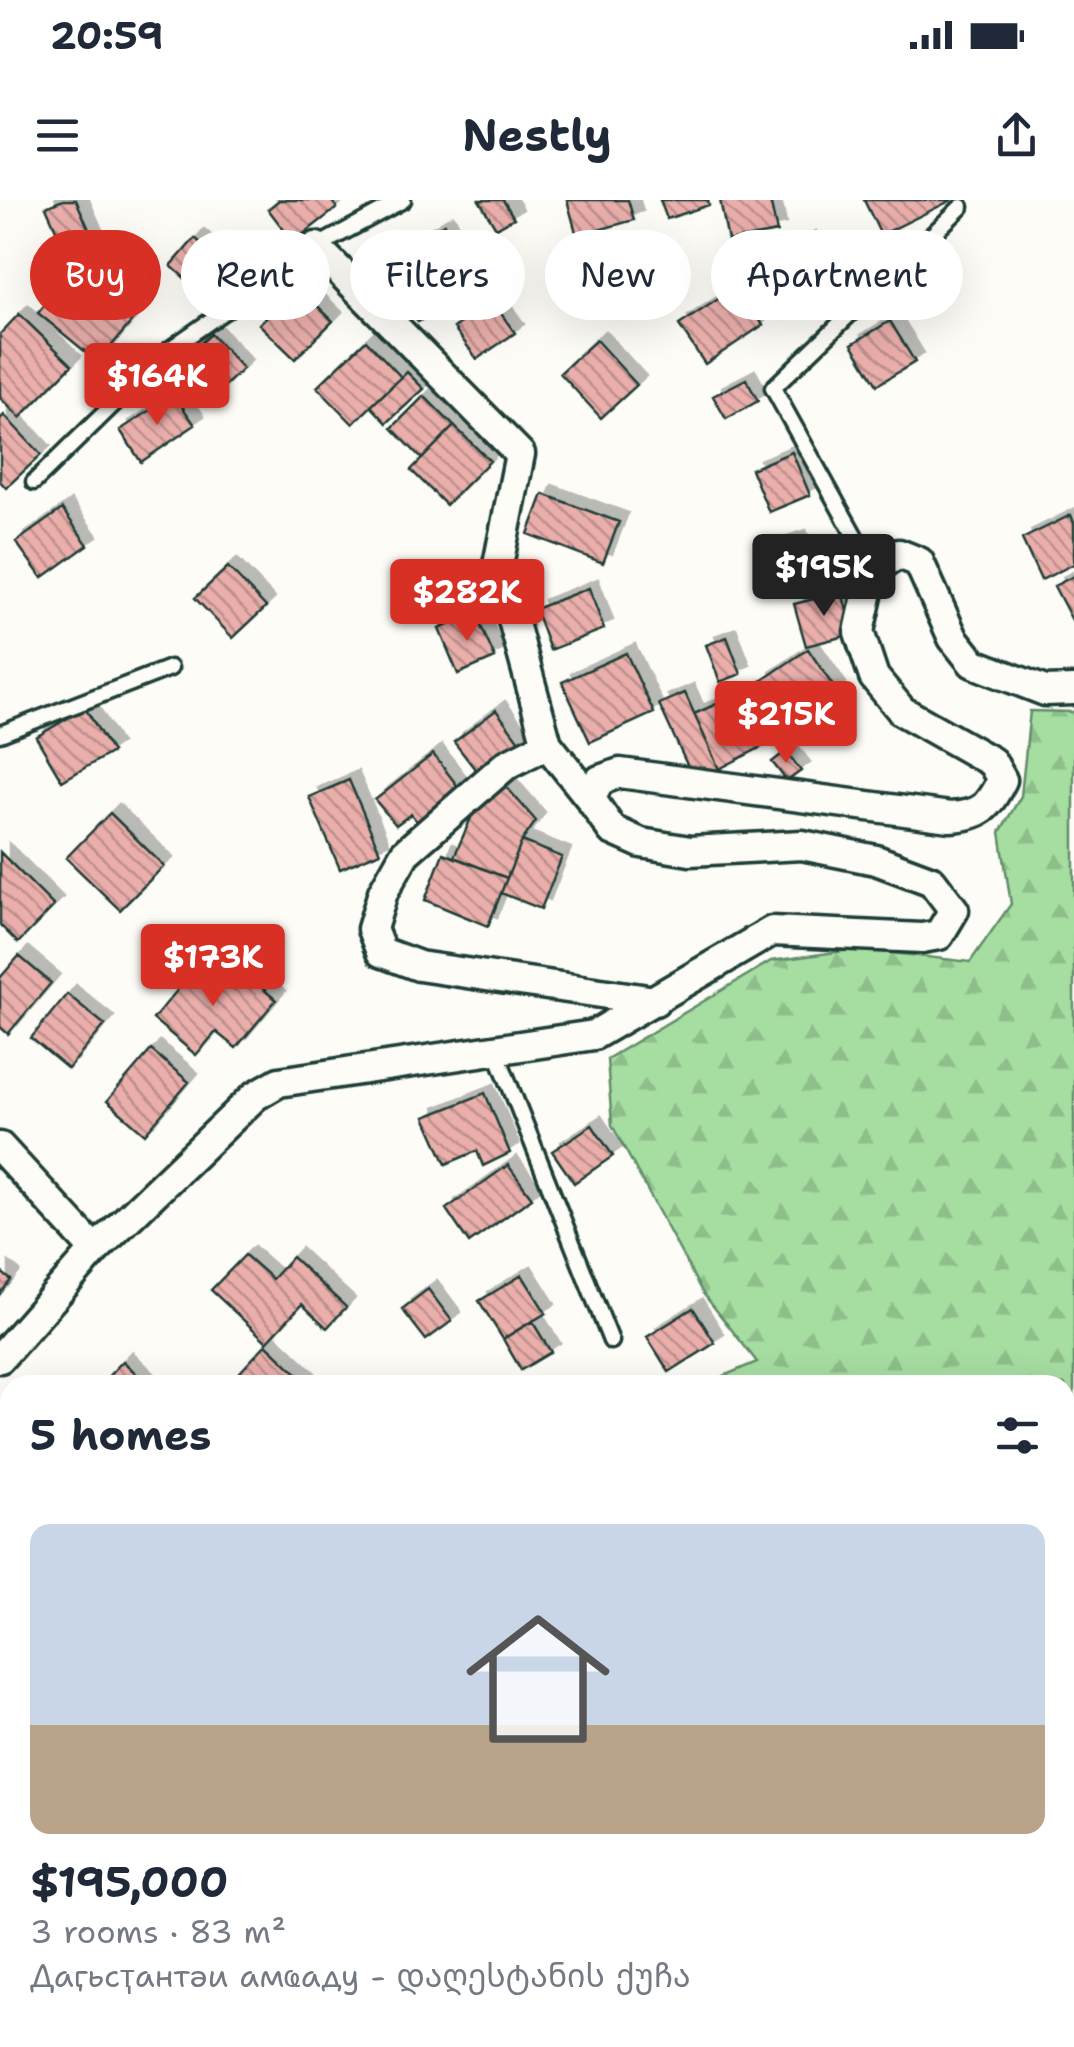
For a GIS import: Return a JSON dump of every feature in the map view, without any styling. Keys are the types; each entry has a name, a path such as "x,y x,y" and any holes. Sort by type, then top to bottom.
{"street":[{"path":"0,1358 95,1250 255,1096 278,1082 594,1035 772,932 922,938 939,935 954,910 932,881 876,860 802,845 690,851 641,843 612,830 547,744 498,565 520,454 330,261"},
{"path":"590,798 600,780 620,773 950,817 971,815 990,803 1002,780 992,762 902,711 874,677 859,632 874,569 899,554 918,562 953,638 972,663 1045,691 1074,690"},
{"path":"547,744 506,765 406,853 383,892 372,929 381,952 419,966 655,1001"},
{"path":"0,1148 95,1250"}],"lane":[{"path":"330,240 404,200"},
{"path":"874,569 773,388 961,207"},
{"path":"34,482 170,349 212,320"},
{"path":"0,734 170,668"},
{"path":"496,1051 611,1342"}],"green space":[{"path":"1030,711 1074,712 1074,1375 726,1375 757,1362 702,1292 612,1125 607,1059 771,961 858,949 970,962 1011,904 1000,832 1021,796"}],"building":[{"path":"76,200 89,230 56,230 46,207"},
{"path":"279,200 331,200 337,208 309,230 284,230 268,209"},
{"path":"479,200 503,200 514,218 496,228"},
{"path":"567,200 628,200 634,220 598,230 575,230"},
{"path":"660,200 708,200 709,205 667,219"},
{"path":"720,200 770,200 777,230 726,230"},
{"path":"864,200 952,200 891,230 879,230"},
{"path":"181,254 181,275 171,266"},
{"path":"711,304 711,320 760,320 763,325 705,364 679,325"},
{"path":"19,314 72,365 20,418 0,398 0,334"},
{"path":"47,320 133,320 98,362"},
{"path":"263,320 333,321 295,359 259,324"},
{"path":"465,320 506,320 515,333 477,359 454,328"},
{"path":"890,321 915,362 877,385 852,344"},
{"path":"211,334 243,369 207,403 174,367"},
{"path":"366,340 401,377 353,424 317,387"},
{"path":"596,340 637,385 601,418 560,373"},
{"path":"407,372 424,389 387,423 371,406"},
{"path":"746,379 758,401 726,419 713,396"},
{"path":"174,395 195,425 141,462 120,430"},
{"path":"424,396 454,426 422,459 392,428"},
{"path":"4,415 41,455 6,488 0,481 0,419"},
{"path":"454,426 490,461 446,505 411,470"},
{"path":"792,452 810,495 769,512 751,469"},
{"path":"543,494 619,522 603,563 528,534"},
{"path":"62,509 88,545 42,578 16,542"},
{"path":"1071,515 1074,564 1041,580 1022,539"},
{"path":"797,539 809,575 771,588 759,551"},
{"path":"228,567 266,607 233,638 195,598"},
{"path":"1074,576 1074,624 1054,586"},
{"path":"589,588 604,629 550,650 535,609"},
{"path":"842,592 853,634 806,646 794,604"},
{"path":"475,613 495,658 458,674 439,629"},
{"path":"727,637 741,674 720,682 706,645"},
{"path":"808,649 837,692 790,725 761,681"},
{"path":"626,653 654,713 590,742 562,682"},
{"path":"685,693 719,769 694,780 659,704"},
{"path":"741,693 781,737 719,769 694,714"},
{"path":"85,708 112,752 62,781 36,737"},
{"path":"496,710 519,741 478,773 454,742"},
{"path":"786,751 801,771 787,781 772,762"},
{"path":"433,754 463,793 421,827 411,814 396,825 375,800"},
{"path":"498,777 536,821 522,841 507,878 454,857 480,797"},
{"path":"349,780 380,852 340,869 309,797"},
{"path":"110,813 164,866 120,910 66,858"},
{"path":"522,841 562,857 541,909 501,893"},
{"path":"0,852 54,906 18,943 0,925"},
{"path":"443,853 507,878 488,926 425,900"},
{"path":"19,956 51,983 8,1034 0,1027 0,978"},
{"path":"201,962 234,989 246,974 276,1000 236,1048 216,1032 196,1055 153,1019"},
{"path":"67,994 105,1025 68,1069 31,1038"},
{"path":"151,1050 189,1082 145,1134 107,1101"},
{"path":"485,1093 510,1153 483,1166 477,1151 446,1164 425,1117"},
{"path":"592,1125 613,1156 574,1183 552,1151"},
{"path":"508,1165 532,1198 469,1243 446,1209"},
{"path":"245,1255 272,1279 292,1257 346,1307 327,1328 302,1304 267,1342 211,1290"},
{"path":"0,1271 11,1280 0,1294"},
{"path":"522,1275 546,1313 503,1339 479,1301"},
{"path":"428,1289 452,1321 426,1340 402,1309"},
{"path":"693,1308 715,1343 669,1372 647,1337"},
{"path":"532,1321 551,1352 521,1370 503,1339"},
{"path":"266,1344 299,1375 237,1375"},
{"path":"123,1361 138,1375 110,1375"}]}
